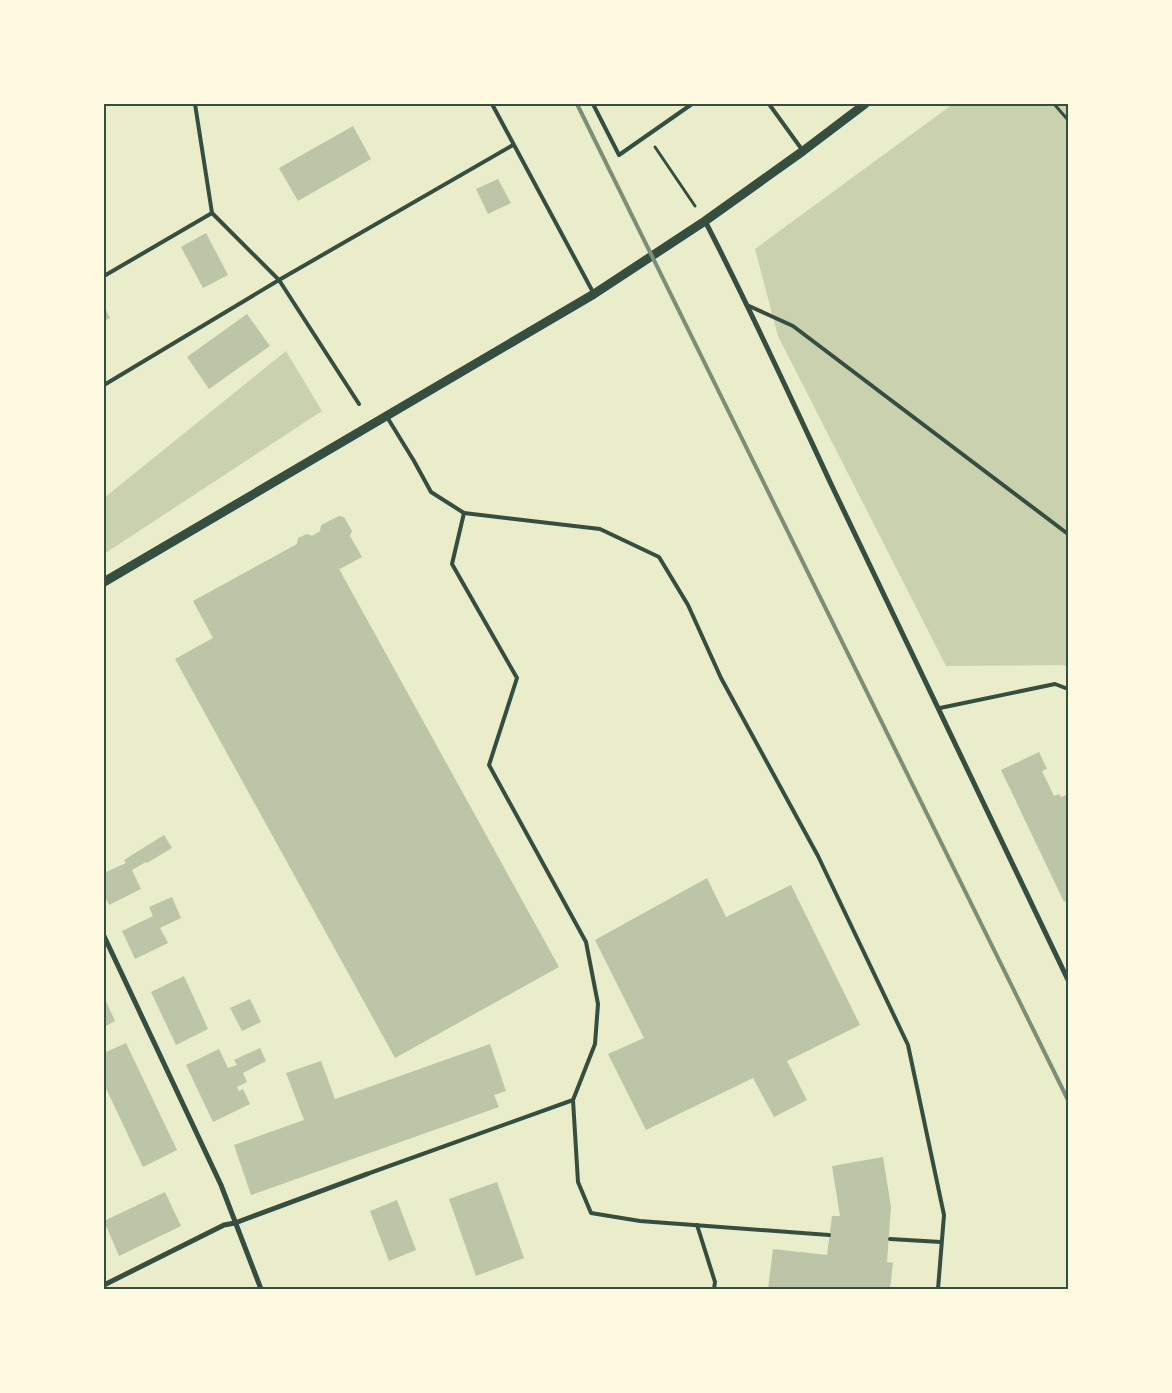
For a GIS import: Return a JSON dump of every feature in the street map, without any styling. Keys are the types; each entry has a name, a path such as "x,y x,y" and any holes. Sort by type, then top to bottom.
{"street":[{"path":"104,582 594,294 705,221 865,104"},
{"path":"705,221 749,306 831,483 940,708 1068,980"},
{"path":"104,936 221,1185 261,1289"},
{"path":"104,1285 224,1225 235,1223 366,1174"}],"lane":[{"path":"195,104 212,212 279,280 359,404"},
{"path":"492,104 594,294"},
{"path":"593,104 619,155 692,104"},
{"path":"769,104 803,151"},
{"path":"104,385 279,280 514,145"},
{"path":"104,276 212,212"},
{"path":"749,306 793,326 1068,534"},
{"path":"387,417 431,492 464,513 600,529 659,557 688,606 721,678 818,856 908,1045 944,1215 938,1289"},
{"path":"464,513 452,564 517,678 489,765 586,942 598,1004 595,1044 573,1100 578,1182 591,1212 640,1221 829,1235"},
{"path":"940,708 1055,684 1068,689"},
{"path":"366,1174 573,1100"},
{"path":"697,1225 714,1282 714,1289"},
{"path":"890,1239 941,1242"}],"path":[{"path":"1054,104 1068,120"},
{"path":"647,136 705,221"}],"green space":[{"path":"953,104 1068,104 1068,667 1063,665 946,666 778,336 755,249"},
{"path":"286,351 322,411 104,554 104,498"}],"building":[{"path":"353,126 371,159 298,201 279,168"},
{"path":"498,179 511,203 488,214 476,189"},
{"path":"206,233 228,275 203,288 181,247"},
{"path":"104,306 110,318 104,321"},
{"path":"247,314 270,346 209,389 187,357"},
{"path":"339,516 344,517 352,531 350,536 362,557 340,569 338,567 559,967 395,1058 175,659 213,638 193,601 297,544 298,538 307,534 312,536 320,531 321,525"},
{"path":"1039,752 1047,769 1042,771 1054,796 1059,794 1061,797 1068,794 1068,900 1064,902 1001,770"},
{"path":"164,835 172,848 132,870 141,889 109,905 104,894 104,873 126,863 124,860"},
{"path":"707,878 726,917 791,885 860,1025 787,1061 807,1100 774,1117 753,1078 646,1130 608,1054 644,1038 595,940"},
{"path":"172,897 181,918 160,928 168,943 135,959 122,931 153,916 149,907"},
{"path":"184,976 208,1029 176,1045 151,992"},
{"path":"104,997 115,1021 104,1027"},
{"path":"250,999 261,1022 242,1031 230,1008"},
{"path":"126,1043 177,1150 143,1167 104,1084 104,1053"},
{"path":"490,1044 506,1091 494,1095 499,1107 251,1195 234,1145 304,1120 286,1073 321,1061 335,1099"},
{"path":"260,1048 266,1061 243,1073 247,1082 237,1087 239,1091 243,1089 250,1104 213,1122 186,1065 219,1049 228,1068 237,1065 234,1060"},
{"path":"883,1157 891,1207 887,1262 893,1263 890,1289 768,1289 773,1249 827,1255 832,1216 840,1216 832,1166"},
{"path":"497,1182 524,1258 476,1276 449,1199"},
{"path":"165,1192 181,1226 119,1256 104,1221"},
{"path":"397,1200 416,1250 389,1261 370,1211"}],"railway":[{"path":"577,104 1068,1100"}]}
